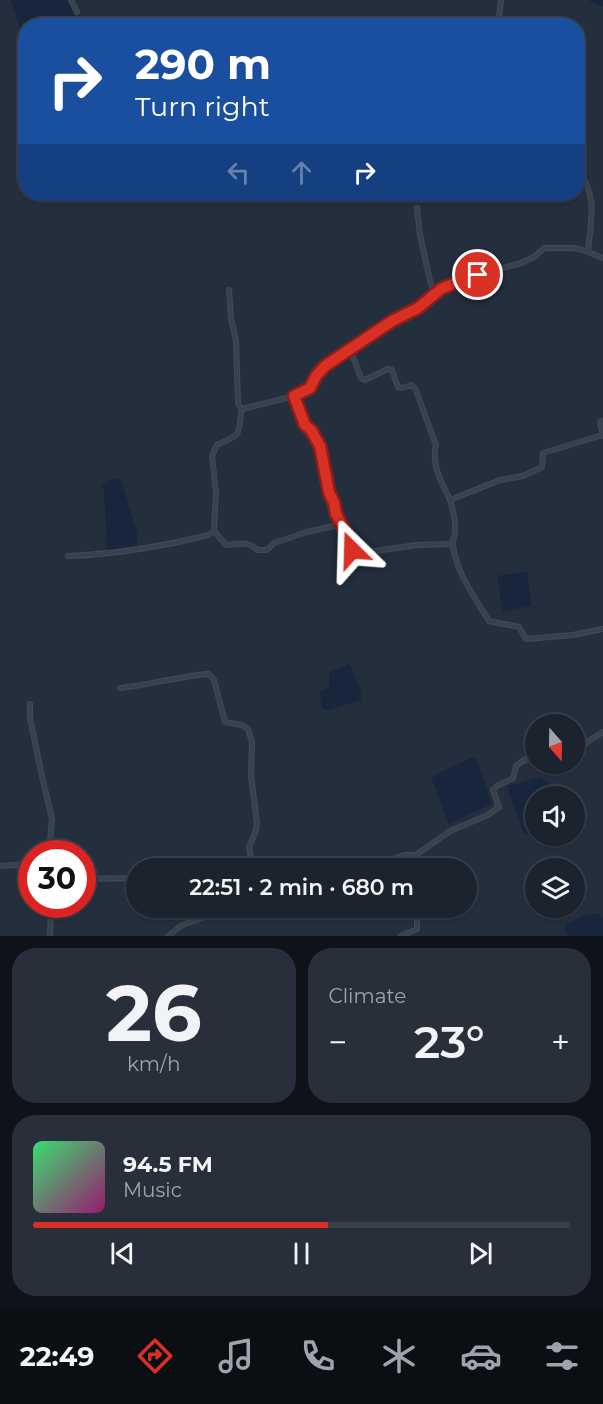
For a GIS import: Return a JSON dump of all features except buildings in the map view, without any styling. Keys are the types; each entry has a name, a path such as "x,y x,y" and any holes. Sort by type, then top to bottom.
{"street":[{"path":"71,0 77,12"},
{"path":"499,18 501,0"},
{"path":"585,182 592,204 588,252"},
{"path":"417,208 430,281 433,289 438,292"},
{"path":"242,409 294,396 310,388 316,376 325,366 392,321 418,308 438,292 466,278 521,263 534,257 544,248 575,248 603,258"},
{"path":"229,290 231,318 237,340 238,404 242,409 240,430 235,437 217,445 212,456 216,492 214,531 226,544 246,542 257,550 267,550 274,543 307,532 343,525"},
{"path":"350,349 361,378 365,380 388,369 392,370 398,387 412,385 415,388 436,446 435,467 450,500 455,534 452,543 464,581 489,621 519,627 526,639 573,635 603,629"},
{"path":"294,396 305,425 311,430 320,446 329,492 354,554 417,545 452,543"},
{"path":"450,500 500,480 523,476 542,467 543,453 603,436 600,422 603,421"},
{"path":"68,556 143,550 214,531"},
{"path":"120,688 155,684 193,675 209,674 214,680 225,722 242,725 248,729 252,742 250,776 257,823 249,847 251,858"},
{"path":"30,704 30,718 40,772 51,808 50,840"},
{"path":"585,743 603,732"},
{"path":"397,858 404,855 416,855 450,831 488,815 499,807 493,790 513,778 516,766 525,760"},
{"path":"0,866 18,865"},
{"path":"96,879 126,878"},
{"path":"50,936 51,918"},
{"path":"168,936 182,924 202,918"},
{"path":"401,936 417,929 417,918"}],"water":[{"path":"11,0 68,0 75,18 18,18 18,22"},
{"path":"121,479 137,533 137,546 107,550 102,485 109,480"},
{"path":"527,571 531,606 503,611 497,576"},
{"path":"350,664 361,693 361,700 328,710 322,708 319,692 329,686 329,672"},
{"path":"473,757 477,760 492,804 449,824 431,777"},
{"path":"540,777 551,786 525,786 525,834 509,794 508,786"},
{"path":"598,913 603,918 603,936 568,936 565,930 566,924 578,918 585,918 585,915"}],"waterway":[{"path":"594,0 603,3"}],"route":[{"path":"352,550 329,492 320,446 311,430 305,425 294,396 310,388 316,376 325,366 372,334 418,308 441,289 478,275"}]}
